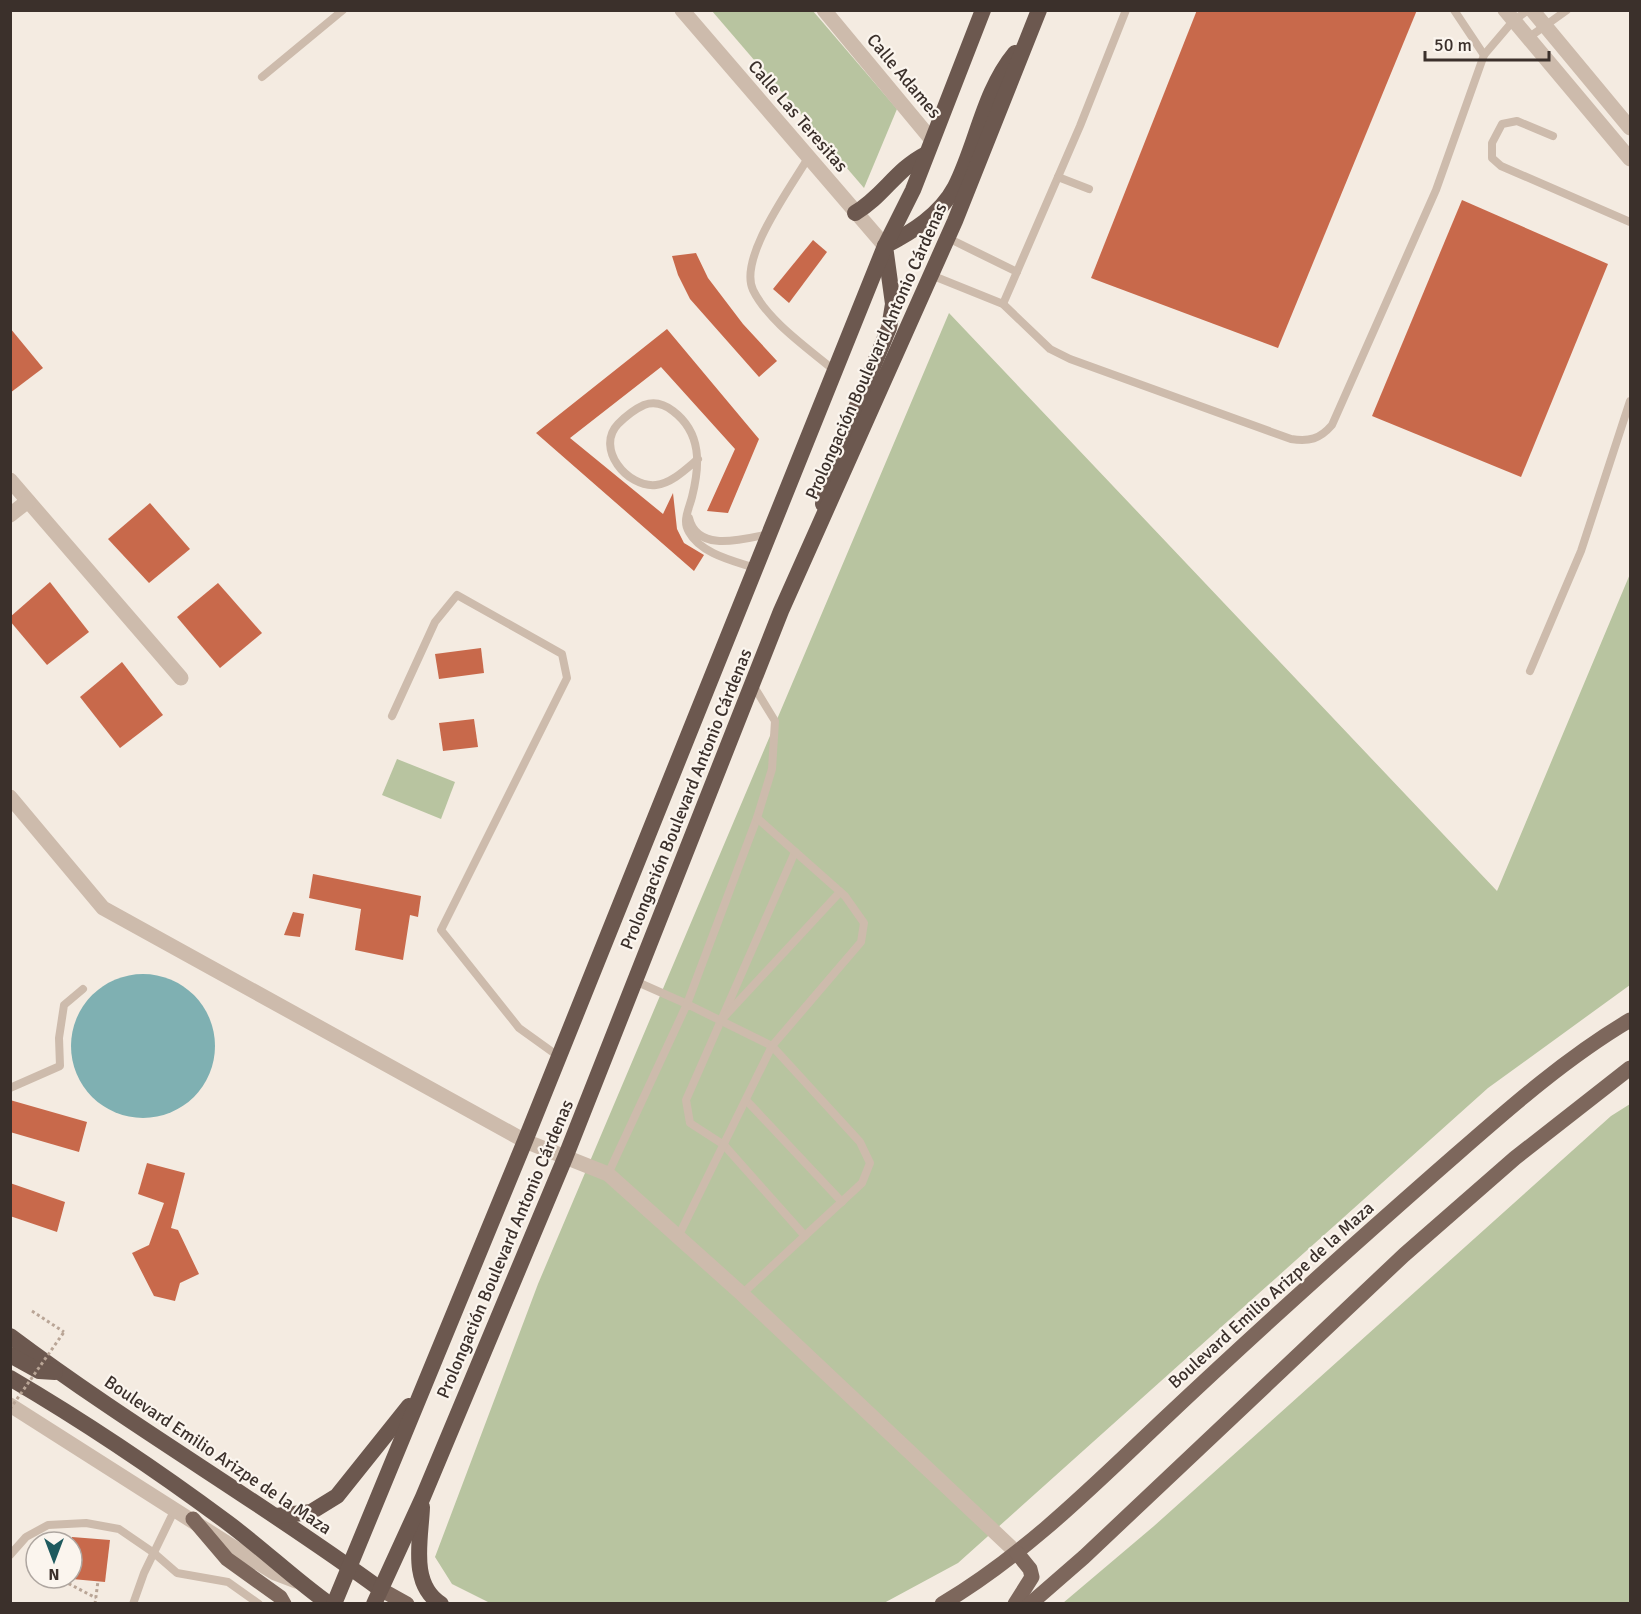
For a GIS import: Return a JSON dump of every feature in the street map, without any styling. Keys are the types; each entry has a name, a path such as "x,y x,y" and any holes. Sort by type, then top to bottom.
{"highway":[{"name":"Prolongación Boulevard Antonio Cárdenas","path":"334,1604 525,1141 885,246 913,190 983,10"},
{"name":"Prolongación Boulevard Antonio Cárdenas","path":"377,1596 423,1497 565,1158 752,683 947,238 1039,10"},
{"path":"822,523 829,473 890,328 893,304 885,246 910,233 930,218 954,188 996,82 1013,54 1026,43"},
{"path":"855,213 875,200 903,167 928,147"},
{"name":"Boulevard Emilio Arizpe de la Maza","path":"10,1336 58,1372 349,1566 377,1596"},
{"path":"10,1355 39,1371 58,1372"},
{"path":"10,1378 67,1412 226,1522 298,1582 329,1604"},
{"path":"276,1516 311,1512 337,1496 419,1394"},
{"path":"423,1497 420,1564 422,1580 427,1591 441,1604"}],"main road":[{"name":"Boulevard Emilio Arizpe de la Maza","path":"942,1604 972,1586 1047,1529 1186,1398 1476,1138 1567,1063 1630,1020"},
{"path":"1030,1604 1084,1557 1404,1255 1515,1158 1630,1068"},
{"path":"193,1519 227,1559 280,1597 284,1604"},
{"path":"1015,1604 1032,1577 1030,1569 1017,1553"},
{"name":"Boulevard Emilio Arizpe de la Maza","path":"377,1596 407,1604"}],"street":[{"name":"Calle Las Teresitas","path":"682,10 885,246"},
{"name":"Calle Adames","path":"824,10 928,147"},
{"path":"1530,10 1630,128"},
{"path":"1509,16 1630,159"},
{"path":"10,480 181,678"},
{"path":"10,515 28,501"},
{"path":"10,797 103,908 525,1141 608,1174 742,1294 1017,1553"},
{"path":"10,1407 193,1519 275,1573 298,1582"}],"lane":[{"path":"262,77 343,10"},
{"path":"1003,304 1126,10"},
{"path":"1454,10 1484,55"},
{"path":"931,275 1003,304 1043,343 1070,359 1291,440 1314,440 1324,435 1332,425 1410,252 1436,190 1484,55 1509,16 1530,10"},
{"path":"1528,38 1567,10"},
{"path":"1553,136 1517,121 1502,124 1492,143 1492,158 1501,166 1630,222"},
{"path":"808,158 760,241 750,273 753,290 764,305 787,331 835,371"},
{"path":"1058,177 1089,189"},
{"path":"947,238 1017,272"},
{"path":"1530,671 1581,551 1630,401"},
{"path":"698,459 663,483 640,484 633,481 613,459 610,452 610,439 616,426 639,407 660,404 676,413 690,429 698,447 698,459 688,510 687,529 700,545 755,568"},
{"path":"688,510 693,529 711,540 769,534"},
{"path":"392,716 435,622 456,595 562,654 567,678 441,930 519,1028 558,1056"},
{"path":"608,1174 687,1004 757,818 772,769 775,721 752,683"},
{"path":"678,1237 772,1046 861,942 864,923 840,892 757,818"},
{"path":"795,852 718,1022 686,1100 690,1123 724,1145 805,1236"},
{"path":"718,1022 840,892"},
{"path":"635,981 772,1046 860,1142 870,1163 862,1183 742,1294"},
{"path":"10,1089 60,1066 59,1038 64,1005 83,989"},
{"path":"746,1100 842,1202"},
{"path":"134,1604 154,1553 175,1509"},
{"path":"10,1556 26,1537 48,1525 86,1523 119,1529 154,1553 177,1573 228,1582 259,1604"}],"path":[{"path":"10,1407 64,1332 32,1311"},
{"path":"95,1604 98,1581"},
{"path":"81,1590 96,1598"}],"green space":[{"path":"712,11 813,11 897,109 864,188"},
{"path":"949,313 1497,891 1630,574 1630,985 1488,1088 958,1563 884,1603 492,1604 452,1584 435,1557 538,1284"},
{"path":"397,759 455,782 441,819 382,795"},
{"path":"1630,1104 1630,1603 1063,1603 1154,1526 1611,1116"}],"water":[{"path":"143,974 170,980 183,986 194,995 203,1006 209,1019 215,1046 209,1073 203,1086 194,1097 183,1106 170,1112 143,1118 116,1112 103,1106 92,1097 83,1086 77,1073 71,1046 77,1019 83,1006 92,995 103,986 116,980"}],"building":[{"path":"1197,10 1417,10 1278,348 1091,278"},
{"path":"1462,200 1608,264 1521,477 1372,416"},
{"path":"813,240 827,252 789,303 773,289"},
{"path":"696,253 708,278 743,324 777,361 759,377 690,299 678,275 672,256"},
{"path":"10,328 43,368 10,393"},
{"path":"667,329 759,439 728,513 707,511 735,449 661,367 570,438 663,514 673,493 677,529 684,543 704,555 694,571 536,433"},
{"path":"150,503 190,549 149,583 108,539"},
{"path":"50,582 89,632 47,665 10,621 10,617"},
{"path":"218,583 262,633 220,668 177,617"},
{"path":"481,648 484,673 439,679 435,654"},
{"path":"122,662 163,715 120,748 80,697"},
{"path":"474,719 478,747 443,751 439,723"},
{"path":"313,874 421,896 418,917 410,915 403,960 355,950 361,909 309,898"},
{"path":"293,912 304,914 300,937 284,935"},
{"path":"10,1100 87,1122 79,1152 10,1132"},
{"path":"147,1163 185,1173 171,1228 178,1230 199,1274 180,1283 175,1301 154,1296 132,1253 149,1245 164,1203 138,1194"},
{"path":"10,1183 65,1202 57,1232 10,1216"},
{"path":"84,1538 110,1540 105,1582 84,1580"}]}
